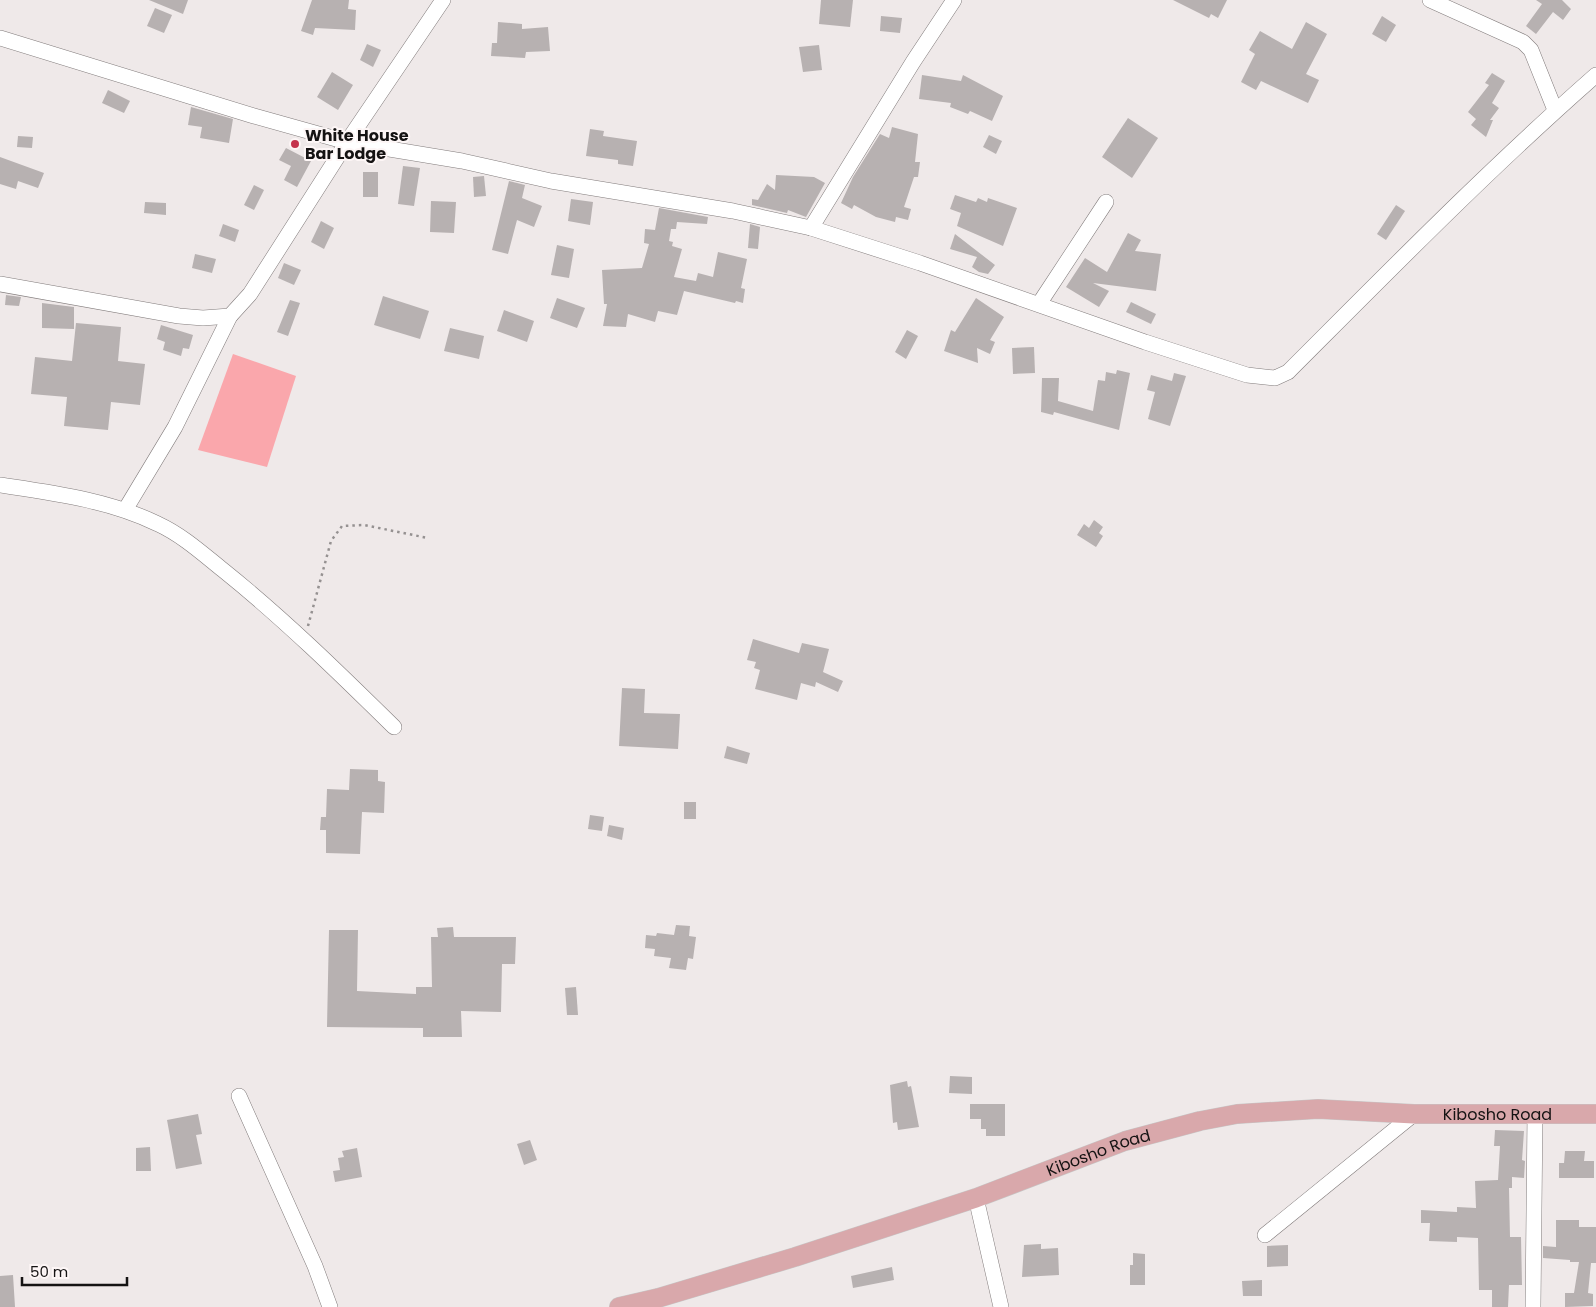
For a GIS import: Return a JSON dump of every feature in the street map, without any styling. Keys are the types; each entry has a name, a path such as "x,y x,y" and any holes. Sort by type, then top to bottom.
{"main road":[{"name":"Kibosho Road","path":"618,1307 658,1298 795,1257 976,1198 1124,1141 1200,1121 1237,1114 1286,1110 1414,1114 1536,1112 1596,1114"}],"street":[{"path":"125,510 175,427 230,316 250,294 347,142 443,0"},
{"path":"811,228 913,62 954,0"},
{"path":"1430,0 1523,42 1530,50 1555,110"},
{"path":"0,38 254,116 347,142 462,161 551,181 733,211 811,228 920,262 1247,375 1275,378 1288,372 1447,213 1555,110 1596,75"},
{"path":"1039,304 1106,202"},
{"path":"0,284 179,316 203,318 230,316"},
{"path":"0,485 113,505 160,524 189,543 304,639 394,727"},
{"path":"239,1096 316,1266 330,1307"},
{"path":"1533,1307 1536,1112"},
{"path":"1265,1235 1414,1114"},
{"path":"976,1198 1001,1307"}],"path":[{"path":"304,639 331,541 342,526 364,525 428,538"}],"shaded area":[{"path":"233,354 296,376 267,467 198,450"}],"building":[{"path":"149,0 188,0 183,14"},
{"path":"312,0 349,0 348,9 356,10 355,30 315,28 313,35 301,31"},
{"path":"821,0 853,0 850,27 819,24"},
{"path":"1173,0 1227,0 1218,18 1211,14 1209,18"},
{"path":"1536,0 1562,0 1571,9 1563,20 1553,12 1536,34 1526,26 1542,4"},
{"path":"155,8 172,15 164,33 147,26"},
{"path":"881,16 902,18 900,33 880,31"},
{"path":"1382,16 1396,25 1386,42 1372,34"},
{"path":"498,22 522,24 522,29 548,27 550,51 526,52 525,58 491,56 492,43 497,43"},
{"path":"1306,22 1327,34 1306,74 1319,80 1308,103 1261,81 1256,90 1241,82 1255,54 1249,50 1260,31 1292,49"},
{"path":"367,44 381,50 373,67 360,60"},
{"path":"819,45 822,70 803,72 799,47"},
{"path":"332,72 353,85 338,110 317,97"},
{"path":"1492,73 1505,81 1492,103 1499,108 1490,120 1493,120 1486,137 1471,125 1476,119 1468,112 1489,85 1485,83"},
{"path":"922,75 961,81 963,75 1003,96 992,121 970,111 968,114 950,107 951,103 919,99"},
{"path":"108,90 130,101 124,113 102,103"},
{"path":"191,107 233,119 229,143 200,138 202,127 188,125"},
{"path":"1128,118 1158,138 1132,178 1102,157"},
{"path":"892,127 918,134 915,162 920,162 918,177 914,177 904,207 911,209 908,220 896,217 895,222 876,217 854,205 852,209 841,203 853,177 880,134 889,138"},
{"path":"590,129 604,131 603,136 637,141 633,166 618,164 618,160 586,156"},
{"path":"989,135 1002,141 996,154 983,147"},
{"path":"18,136 33,137 32,148 17,147"},
{"path":"286,148 311,161 297,187 284,180 291,166 279,160"},
{"path":"0,157 44,173 38,188 18,181 16,189 0,184"},
{"path":"403,166 420,168 414,206 398,204"},
{"path":"363,172 378,172 378,197 363,197"},
{"path":"776,175 814,177 825,183 806,217 788,210 787,213 752,205 752,199 758,200 767,184 775,190"},
{"path":"484,176 486,196 474,197 473,177"},
{"path":"509,181 525,185 522,198 542,206 534,227 517,220 508,254 492,250"},
{"path":"254,185 264,190 254,210 244,205"},
{"path":"955,195 976,202 978,198 987,202 988,198 1017,208 1003,246 957,226 961,213 950,209"},
{"path":"571,199 593,202 590,225 568,221"},
{"path":"431,201 456,202 454,233 430,232"},
{"path":"145,202 166,203 166,215 144,213"},
{"path":"1396,205 1405,211 1386,240 1377,234"},
{"path":"659,208 708,217 707,224 677,222 676,229 671,229 669,241 673,242 672,246 682,249 674,277 696,281 698,273 713,277 718,252 747,259 741,288 745,289 743,303 736,301 735,303 684,291 677,315 658,311 655,322 628,314 626,327 603,326 607,304 604,304 602,270 642,268 649,244 644,243 645,229 655,230"},
{"path":"321,221 334,228 324,249 311,242"},
{"path":"223,224 239,230 235,242 219,236"},
{"path":"750,224 760,227 758,249 748,248"},
{"path":"1128,233 1141,240 1135,251 1161,254 1156,291 1093,283 1109,291 1099,307 1066,287 1085,258 1107,272"},
{"path":"955,234 995,265 988,274 979,272 972,267 977,257 950,249"},
{"path":"557,245 574,249 569,278 551,275"},
{"path":"195,254 216,259 212,273 192,268"},
{"path":"284,263 301,270 294,285 278,278"},
{"path":"6,295 21,297 19,306 5,305"},
{"path":"383,296 429,311 420,339 374,325"},
{"path":"557,298 585,308 577,328 550,318"},
{"path":"976,298 1004,317 990,340 995,342 990,354 977,348 978,363 944,351 951,330 955,332"},
{"path":"290,300 300,303 288,336 277,332"},
{"path":"1131,302 1156,314 1151,324 1126,312"},
{"path":"42,303 74,307 74,329 42,328"},
{"path":"504,310 534,321 527,342 497,331"},
{"path":"76,323 121,327 118,361 145,364 140,405 111,402 108,430 64,426 67,397 31,394 35,357 72,361"},
{"path":"161,325 193,335 189,349 183,348 181,356 163,350 165,342 157,339"},
{"path":"450,328 484,336 479,359 444,351"},
{"path":"907,330 918,336 906,359 895,352"},
{"path":"1034,347 1035,373 1013,374 1012,348"},
{"path":"1117,370 1130,373 1119,430 1054,412 1053,415 1041,412 1042,378 1059,378 1058,401 1093,411 1098,380 1105,381 1106,372 1116,374"},
{"path":"1174,373 1186,376 1170,426 1148,419 1155,392 1147,390 1151,375 1172,381"},
{"path":"1094,520 1103,527 1099,533 1103,536 1096,547 1077,535 1084,524 1089,528"},
{"path":"753,639 799,653 802,643 829,649 823,672 843,681 838,692 816,682 815,687 801,683 797,700 755,689 760,670 754,668 756,662 747,660"},
{"path":"622,688 645,689 644,713 680,714 678,749 619,746"},
{"path":"727,746 750,753 747,764 724,758"},
{"path":"350,769 378,770 378,781 385,782 384,813 362,812 360,854 326,853 326,830 320,830 321,817 326,817 327,789 349,790"},
{"path":"684,802 696,802 696,819 684,819"},
{"path":"590,815 604,817 602,831 588,829"},
{"path":"609,825 624,828 622,840 607,836"},
{"path":"676,925 690,926 689,936 696,937 693,959 688,958 686,970 669,968 671,958 654,956 655,949 645,948 646,935 656,936 657,933 674,935"},
{"path":"453,927 454,937 516,937 515,964 502,964 501,1012 461,1011 462,1037 423,1037 423,1028 327,1027 329,930 358,930 357,991 416,994 416,987 432,987 431,937 438,937 437,928"},
{"path":"576,987 578,1015 567,1015 565,988"},
{"path":"950,1076 972,1077 972,1094 949,1093"},
{"path":"907,1081 908,1087 911,1086 919,1127 898,1130 897,1122 893,1123 890,1085"},
{"path":"970,1104 1005,1104 1005,1136 986,1136 986,1129 981,1129 981,1119 970,1119"},
{"path":"198,1114 202,1134 196,1135 202,1164 176,1169 167,1120"},
{"path":"1495,1130 1524,1131 1522,1160 1525,1161 1524,1178 1512,1177 1512,1188 1509,1188 1510,1237 1521,1237 1522,1285 1509,1285 1508,1307 1492,1307 1492,1290 1479,1290 1478,1238 1457,1237 1457,1242 1429,1241 1430,1223 1421,1223 1421,1210 1457,1212 1457,1207 1476,1208 1475,1181 1498,1180 1500,1146 1494,1146"},
{"path":"530,1140 537,1160 524,1165 517,1144"},
{"path":"150,1147 151,1171 136,1171 136,1148"},
{"path":"357,1148 362,1177 335,1182 333,1171 340,1170 338,1158 344,1157 342,1151"},
{"path":"1565,1151 1585,1151 1584,1161 1594,1161 1594,1178 1559,1178 1559,1163 1564,1163"},
{"path":"1556,1220 1579,1220 1579,1227 1596,1227 1596,1263 1591,1263 1588,1293 1593,1294 1593,1306 1565,1307 1565,1293 1574,1293 1579,1262 1543,1258 1543,1246 1556,1247"},
{"path":"1041,1244 1041,1249 1058,1248 1059,1275 1022,1277 1024,1245"},
{"path":"1288,1245 1288,1266 1267,1267 1267,1246"},
{"path":"1133,1253 1145,1254 1145,1285 1130,1285 1130,1265 1133,1265"},
{"path":"892,1267 894,1280 853,1288 851,1276"},
{"path":"13,1275 15,1307 0,1307 0,1276"},
{"path":"1262,1280 1262,1296 1243,1296 1242,1281"}],"place":[{"name":"White House Bar Lodge","path":"295,144"}]}
